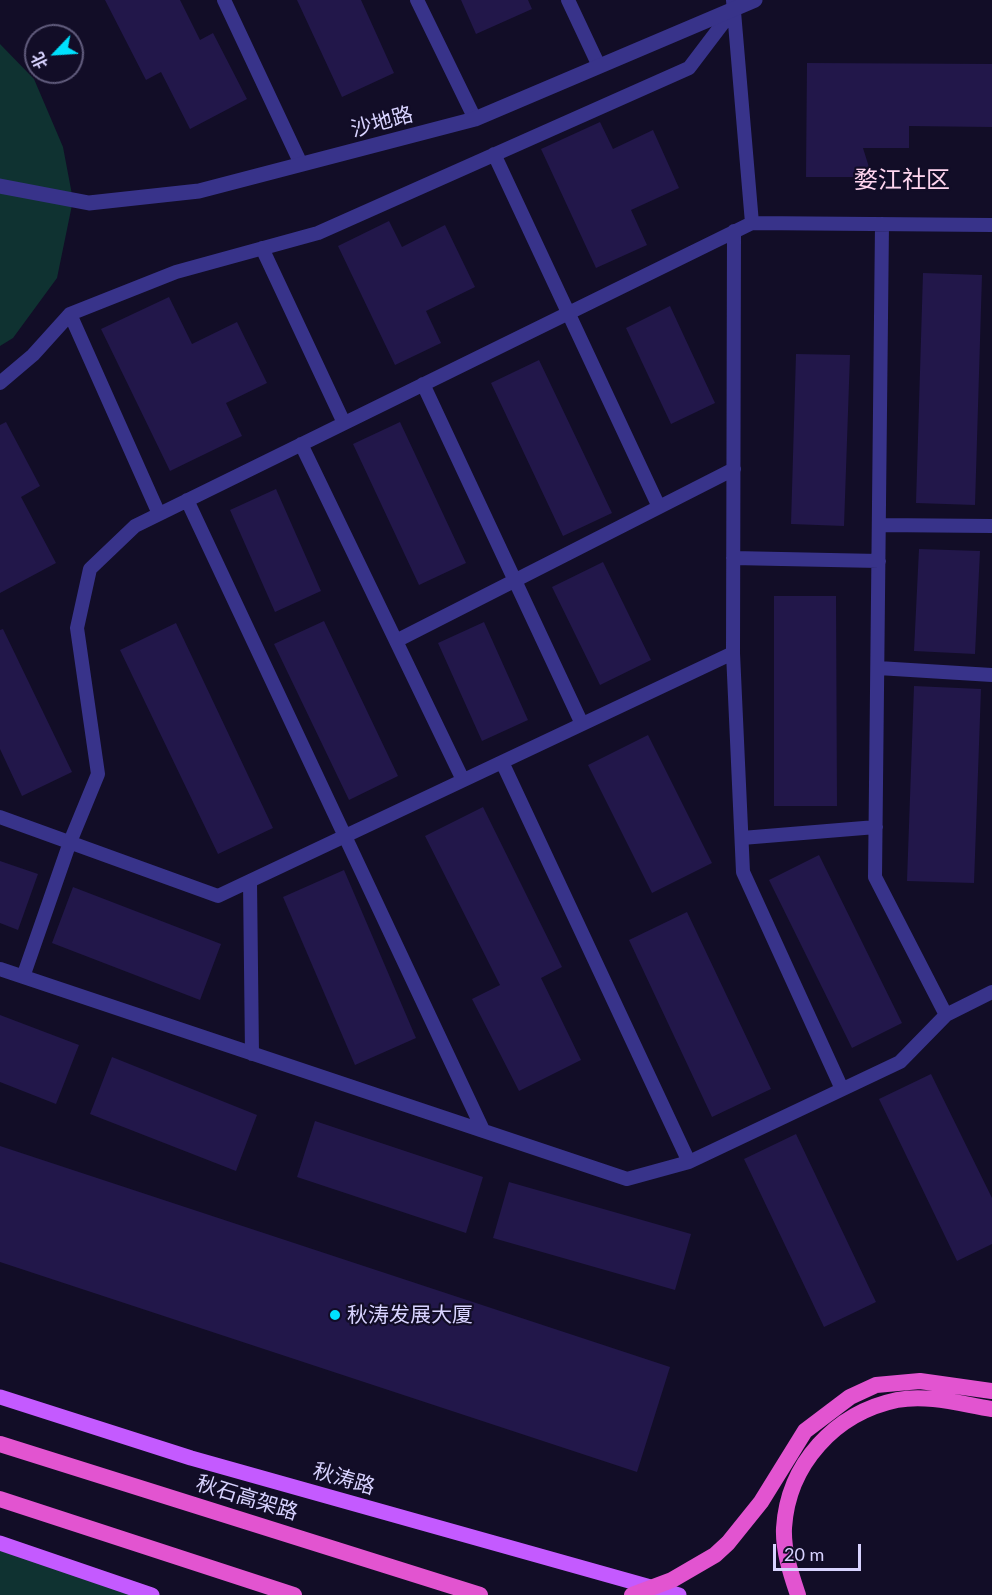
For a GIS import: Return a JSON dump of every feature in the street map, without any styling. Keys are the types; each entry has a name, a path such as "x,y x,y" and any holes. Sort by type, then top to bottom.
{"highway":[{"path":"632,1595 672,1580 715,1555 728,1543 761,1502 804,1431 850,1397 876,1385 920,1381 992,1391"},
{"path":"798,1595 788,1566 784,1530 788,1505 794,1482 807,1457 825,1437 868,1408 898,1400 927,1398 992,1409"},
{"name":"秋石高架路","path":"0,1444 480,1595"},
{"path":"0,1498 294,1595"}],"main road":[{"name":"秋涛路","path":"0,1397 191,1458 679,1595"},
{"path":"0,1543 152,1595"}],"street":[{"name":"沙地路","path":"0,186 88,203 199,191 475,119 733,5 755,0"}],"lane":[{"path":"224,0 301,165"},
{"path":"417,0 475,119"},
{"path":"568,0 599,66"},
{"path":"0,383 33,356 70,314 176,272 318,233 689,68 733,5"},
{"path":"733,5 752,223"},
{"path":"494,154 659,507"},
{"path":"23,977 70,842 98,774 77,628 90,569 135,526 752,223 992,225"},
{"path":"882,224 875,877 946,1015"},
{"path":"735,231 733,653 743,872 842,1089"},
{"path":"262,248 344,423"},
{"path":"70,314 159,514"},
{"path":"423,384 582,724"},
{"path":"301,444 463,780"},
{"path":"396,641 734,469"},
{"path":"187,500 483,1130"},
{"path":"879,525 992,526"},
{"path":"733,558 879,561"},
{"path":"0,817 218,896 733,653"},
{"path":"878,668 992,675"},
{"path":"502,762 689,1162"},
{"path":"742,838 876,827"},
{"path":"250,881 252,1054"},
{"path":"0,969 627,1179 689,1162 900,1062 946,1015 992,992"}],"green space":[{"path":"0,44 24,69 24,84 36,84 63,147 73,200 57,278 13,338 0,346"},
{"path":"0,1545 155,1595 0,1595"}],"building":[{"path":"105,0 180,0 200,40 213,33 247,99 190,129 161,72 146,80"},
{"path":"297,0 361,0 394,73 342,97"},
{"path":"461,0 528,0 532,9 476,34"},
{"path":"807,63 992,64 992,127 909,126 909,148 863,148 872,177 806,177"},
{"path":"600,122 613,149 653,130 679,188 631,210 647,245 596,268 541,149"},
{"path":"389,221 402,247 445,225 475,287 426,311 441,343 395,365 338,246"},
{"path":"923,273 982,275 975,505 916,503"},
{"path":"169,297 192,344 237,322 267,383 226,403 242,436 170,471 101,329"},
{"path":"670,306 715,403 671,424 626,328"},
{"path":"796,354 850,355 844,526 791,524"},
{"path":"539,360 612,513 563,536 491,383"},
{"path":"6,422 40,486 21,497 56,563 0,593 0,425"},
{"path":"400,422 466,563 419,585 353,444"},
{"path":"276,489 321,591 275,612 230,510"},
{"path":"919,549 980,551 975,654 914,651"},
{"path":"603,562 651,660 600,685 552,587"},
{"path":"774,596 836,596 837,806 774,806"},
{"path":"324,621 398,776 349,800 274,644"},
{"path":"484,622 528,720 482,741 438,643"},
{"path":"176,623 273,828 218,854 120,650"},
{"path":"3,629 72,772 22,796 0,749 0,630"},
{"path":"914,686 981,689 974,883 907,881"},
{"path":"648,735 712,863 652,893 588,765"},
{"path":"483,807 562,967 541,978 581,1060 519,1091 472,999 500,985 425,836"},
{"path":"819,855 902,1023 852,1048 769,880"},
{"path":"0,861 38,874 18,930 0,923"},
{"path":"344,870 416,1038 355,1065 283,897"},
{"path":"73,887 221,944 200,1000 52,943"},
{"path":"687,912 771,1089 712,1117 629,940"},
{"path":"0,1015 79,1045 56,1104 0,1082"},
{"path":"112,1057 257,1115 236,1171 90,1114"},
{"path":"931,1074 992,1198 992,1244 957,1261 879,1099"},
{"path":"315,1121 483,1177 466,1233 297,1177"},
{"path":"796,1134 876,1302 824,1327 744,1159"},
{"name":"秋涛发展大厦","path":"0,1146 670,1367 637,1472 0,1262"},
{"path":"509,1182 691,1234 675,1290 493,1238"}],"place":[{"name":"秋涛发展大厦","path":"335,1315"}],"district":[{"name":"婺江社区","path":"902,180"}]}
